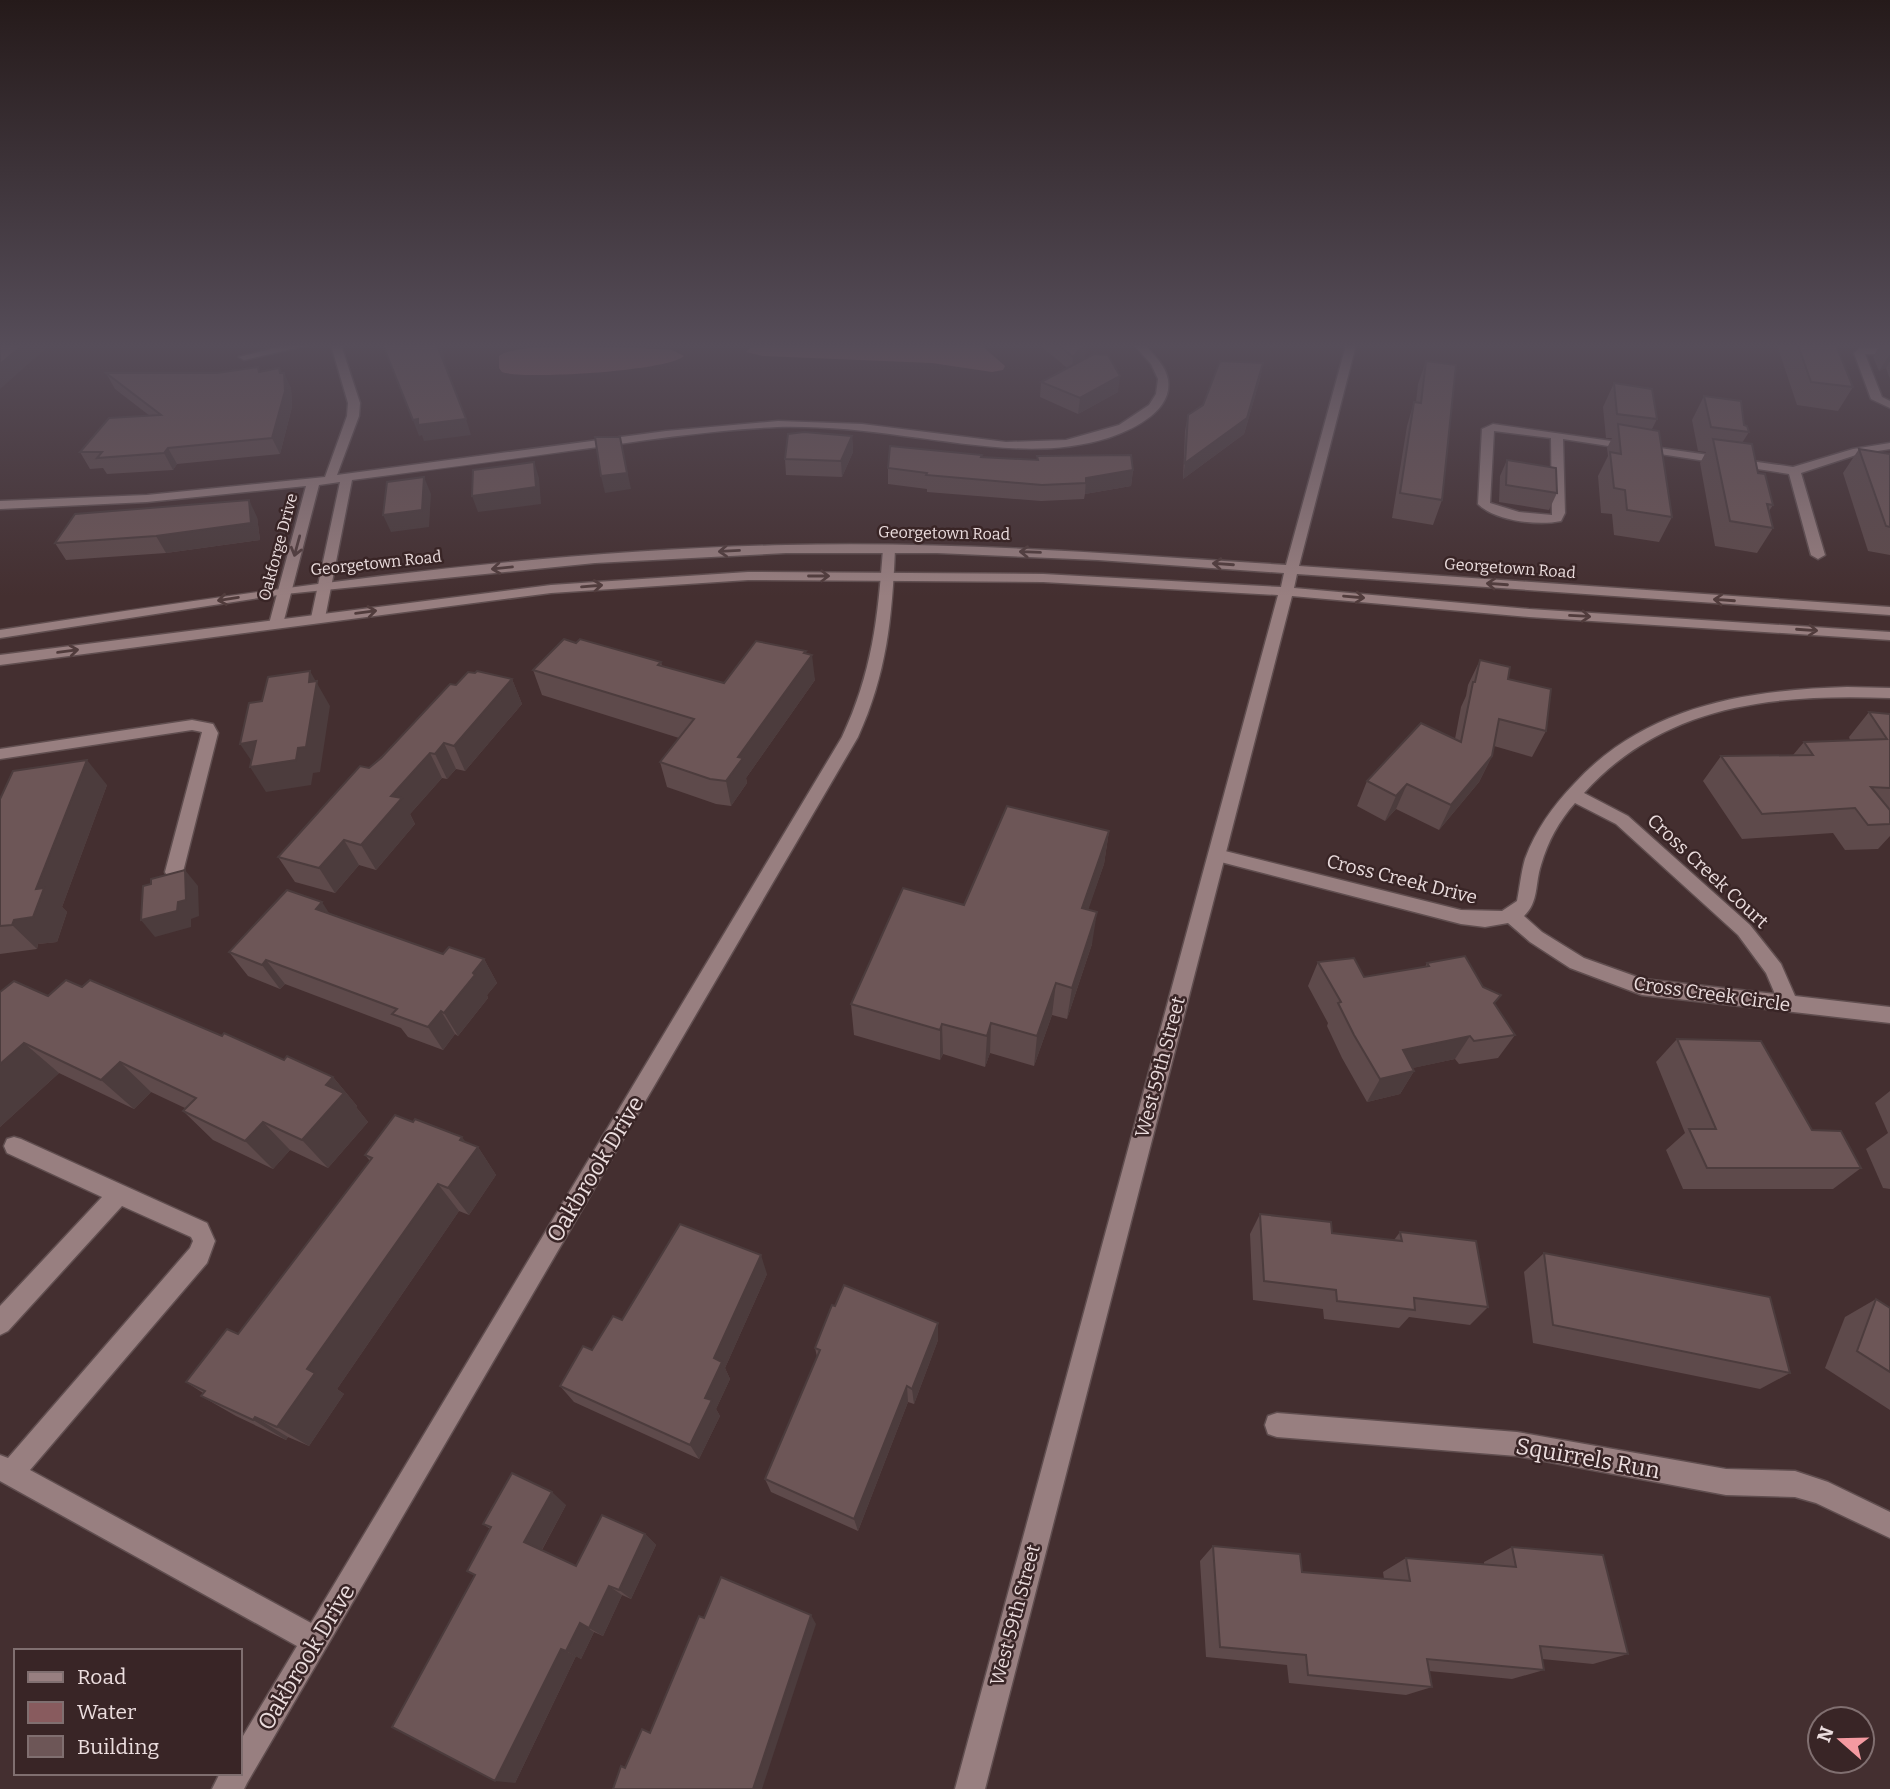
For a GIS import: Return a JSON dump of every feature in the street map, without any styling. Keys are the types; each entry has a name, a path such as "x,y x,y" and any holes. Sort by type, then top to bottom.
{"street":[{"path":"330,479 348,428"},
{"path":"0,505 170,497 741,428"},
{"path":"876,428 1012,446 1072,443 1122,428"},
{"name":"West 59th Street","path":"970,1789 1328,428"},
{"path":"1491,428 1488,429 1484,504 1495,510 1546,519 1557,518 1559,513 1557,435"},
{"path":"1511,428 1794,471 1857,451 1890,446"},
{"path":"1794,471 1818,555"},
{"path":"318,618 347,477"},
{"name":"Oakforge Drive","path":"276,624 314,480"},
{"name":"Georgetown Road","path":"0,634 285,590 669,554 786,548 1031,552 1890,611"},
{"name":"Oakbrook Drive","path":"242,1765 846,745 865,707 880,659 887,606 889,549"},
{"path":"0,660 551,589 748,576 1043,578 1286,591 1529,613 1890,636"},
{"path":"1510,914 1521,908 1527,898 1528,882 1540,842 1572,794 1611,754 1653,729 1691,714 1767,697 1827,692 1890,693"},
{"path":"0,754 192,725 208,728 210,733 174,872"},
{"name":"Cross Creek Court","path":"1572,794 1622,820 1744,930 1774,969 1789,1004"},
{"name":"Cross Creek Drive","path":"1217,855 1461,917 1488,920 1510,914"},
{"name":"Cross Creek Circle","path":"1510,914 1563,955 1625,982 1674,992 1890,1015"},
{"path":"14,1146 199,1230 204,1241 199,1255 6,1470 316,1641"},
{"path":"0,1323 119,1194"},
{"name":"Squirrels Run","path":"1277,1425 1517,1444 1726,1482 1795,1484 1819,1491 1890,1525"}],"building":[{"path":"100,428 275,428 272,438 168,448 164,453 97,458 102,452 80,452"},
{"path":"1187,428 1233,428 1185,463"},
{"path":"1410,428 1449,428 1442,500 1400,493"},
{"path":"1618,428 1659,431 1672,517 1627,510 1625,490 1614,488 1610,452 1621,454"},
{"path":"1722,428 1748,428 1749,432"},
{"path":"804,432 852,436 841,461 785,459 788,434"},
{"path":"595,437 620,437 627,473 601,476"},
{"path":"1713,439 1752,444 1758,473 1765,474 1773,505 1767,504 1773,528 1730,521"},
{"path":"890,446 982,455 981,457 1038,460 1037,456 1131,455 1133,470 1086,478 1086,483 1042,485 926,475 927,473 888,468"},
{"path":"1859,449 1890,454 1890,527 1886,526"},
{"path":"1507,460 1556,468 1557,493 1506,485"},
{"path":"534,462 536,487 472,496 473,470"},
{"path":"424,477 422,510 383,515 387,482"},
{"path":"249,500 251,523 156,536 55,543 75,514"},
{"path":"564,639 576,643 580,639 724,683 756,641 806,651 804,653 812,655 738,757 743,758 726,781 710,779 660,762 694,719 533,670"},
{"path":"1480,660 1510,667 1508,679 1551,689 1546,731 1499,719 1492,756 1451,805 1407,784 1396,796 1367,781 1421,723 1461,742"},
{"path":"310,671 309,682 317,681 306,747 298,748 296,760 250,767 256,741 240,744 249,703 262,701 268,677"},
{"path":"477,671 512,679 454,746 444,743 435,754 430,753 391,796 402,798 361,845 344,840 319,868 278,857 360,766 369,768 450,684 456,685 468,672"},
{"path":"1869,712 1890,714 1890,788 1871,787 1890,810 1890,824 1868,825 1855,808 1762,814 1721,756 1813,755 1804,742 1887,739"},
{"path":"87,760 36,889 44,888 33,917 14,920 12,925 0,926 0,799 13,771"},
{"path":"1007,806 1109,831 1082,908 1097,912 1072,988 1056,983 1037,1036 991,1023 987,1036 942,1024 940,1030 851,1004 903,888 964,905"},
{"path":"185,870 186,900 178,902 177,911 141,920 143,886 151,884 151,879"},
{"path":"287,890 322,902 316,909 443,954 449,947 484,959 473,973 475,975 444,1013 441,1011 428,1027 392,1014 397,1009 266,960 262,965 229,952"},
{"path":"1465,956 1483,987 1501,995 1494,1003 1515,1035 1474,1041 1470,1036 1403,1050 1414,1071 1380,1079 1354,1035 1338,1003 1341,1002 1318,962 1354,958 1364,977 1429,966 1427,963"},
{"path":"66,980 82,987 90,980 284,1060 287,1056 333,1077 326,1085 344,1093 302,1140 263,1122 245,1141 183,1111 196,1098 120,1062 101,1080 24,1043 0,1064 0,992 14,981 48,996"},
{"path":"1677,1039 1761,1041 1812,1130 1841,1131 1861,1168 1707,1168 1689,1129 1716,1129"},
{"path":"395,1115 413,1122 415,1119 462,1137 460,1140 478,1147 448,1188 438,1184 307,1369 315,1373 277,1427 255,1417 253,1420 201,1396 205,1391 186,1382 227,1329 238,1334 372,1158 365,1155"},
{"path":"1260,1214 1331,1222 1332,1233 1402,1241 1400,1232 1476,1241 1488,1307 1414,1298 1415,1310 1337,1301 1336,1290 1264,1281"},
{"path":"680,1224 761,1255 714,1358 722,1362 705,1398 712,1400 690,1445 560,1386 583,1346 592,1350 613,1316 622,1320"},
{"path":"1544,1253 1770,1297 1790,1373 1553,1325"},
{"path":"844,1285 938,1323 912,1389 907,1386 854,1519 765,1479 820,1350 815,1348 832,1305 835,1306"},
{"path":"1876,1299 1890,1308 1890,1372 1857,1351"},
{"path":"512,1473 552,1492 524,1542 576,1566 602,1515 645,1534 619,1590 609,1586 589,1628 580,1623 566,1651 561,1649 495,1781 392,1727 475,1575 467,1571 491,1527 483,1524"},
{"path":"1213,1546 1300,1554 1302,1572 1410,1581 1406,1558 1516,1567 1512,1547 1603,1555 1628,1654 1540,1646 1544,1670 1427,1659 1432,1687 1308,1675 1306,1655 1220,1647"},
{"path":"721,1577 811,1615 753,1789 613,1789 621,1766 625,1768 642,1729 650,1733 699,1616 704,1618"}]}
